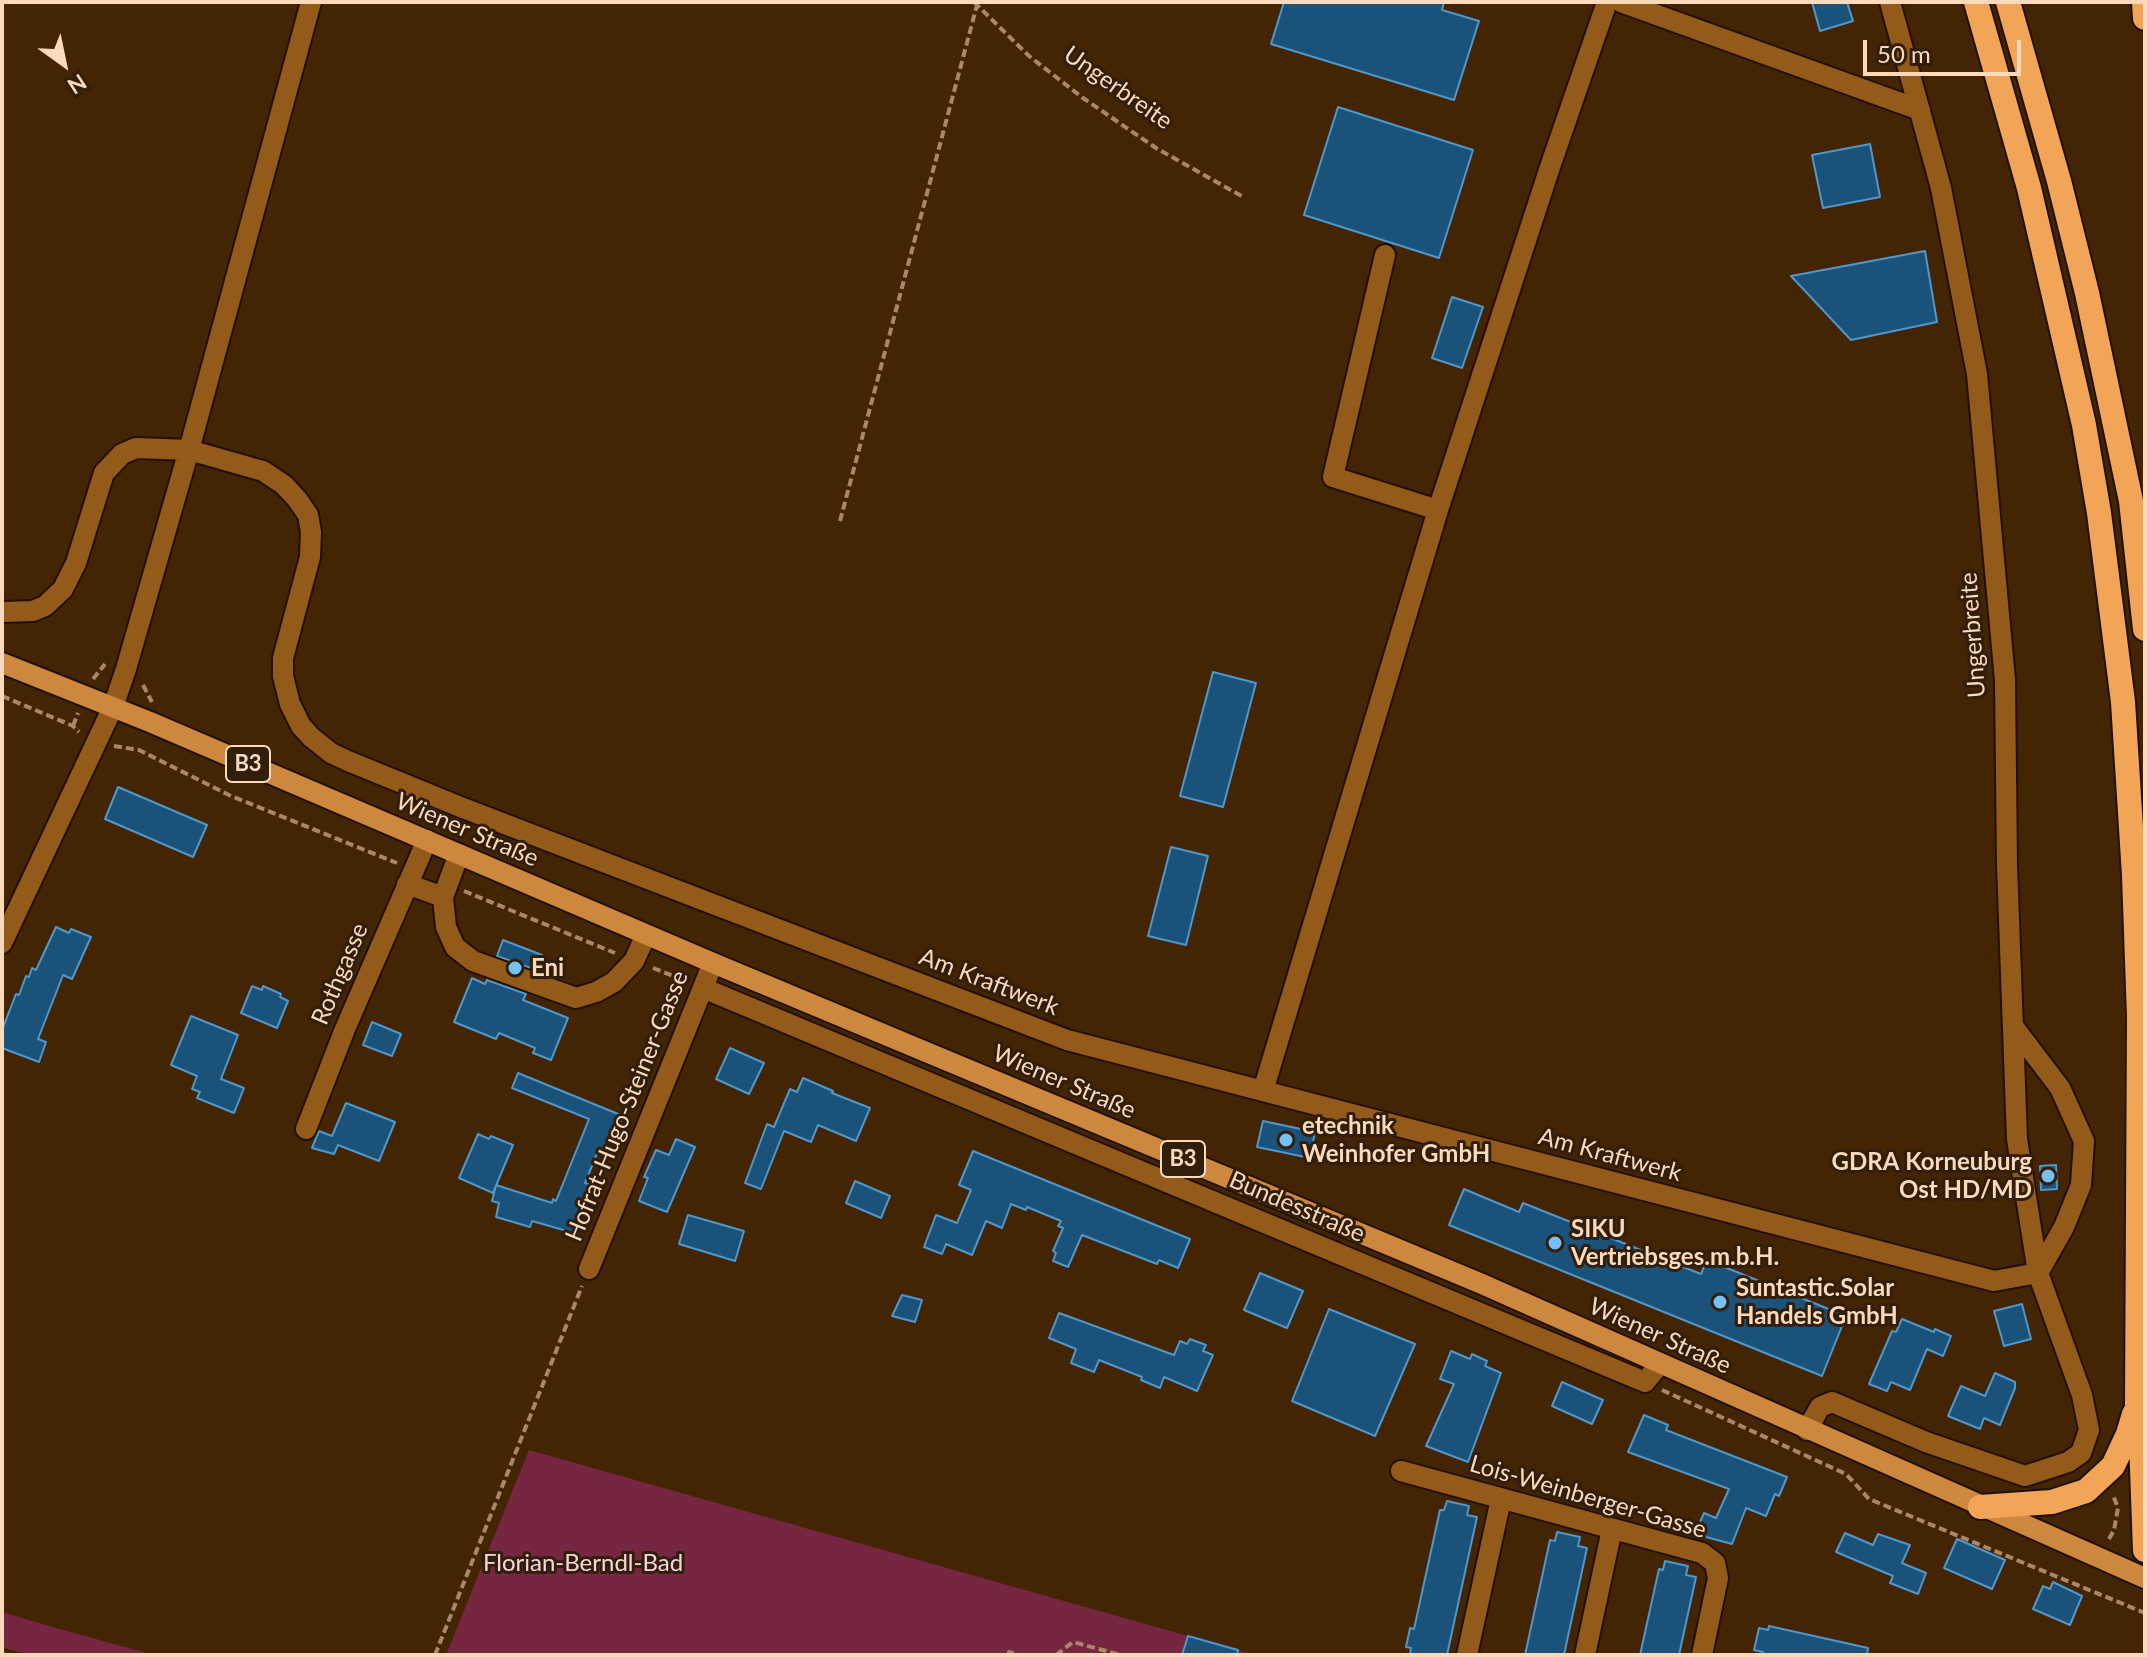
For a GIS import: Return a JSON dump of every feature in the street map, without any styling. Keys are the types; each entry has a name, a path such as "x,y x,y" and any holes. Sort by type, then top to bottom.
{"highway":[{"path":"1976,2 2033,203 2084,425 2099,513 2123,702 2139,1017 2137,1404 2145,1550"},
{"path":"2008,2 2066,209 2108,389 2131,501 2145,629"},
{"path":"2144,2 2145,17"},
{"path":"1980,1507 2069,1498 2086,1491 2101,1479 2121,1451 2137,1404"}],"main road":[{"name":"Wiener Straße","path":"2,663 150,722 646,935 1482,1284 2145,1578"}],"street":[{"path":"2,943 113,707 189,450 311,2"},
{"path":"1263,1091 1438,510 1607,2"},
{"path":"1621,2 1920,110"},
{"name":"Ungerbreite","path":"1890,2 1941,188 1977,374 2005,680 2017,1139 2038,1273"},
{"path":"1385,255 1333,477 1438,510"},
{"name":"Am Kraftwerk","path":"2,612 33,611 45,606 63,589 76,563 97,488 104,473 122,454 136,448 189,450 263,471 284,485 308,515 310,557 283,658 283,676 290,704 301,726 331,753 463,808 1067,1040 1994,1281 2038,1273"},
{"name":"Rothgasse","path":"306,1129 345,1029 427,840"},
{"path":"459,854 443,897 446,927 455,947 473,961 576,998 614,982 634,961 646,935"},
{"path":"407,884 443,897"},
{"name":"Hofrat-Hugo-Steiner-Gasse","path":"589,1269 713,963"},
{"name":"Bundesstraße","path":"703,988 1645,1382"},
{"path":"1807,1430 1820,1407 1832,1402 1926,1442 2025,1476 2068,1462 2081,1453 2089,1430 2082,1395 2038,1273 2064,1227 2081,1185 2084,1141 2060,1088 2013,1026"},
{"path":"1472,1308 1482,1284"},
{"path":"1645,1382 1659,1365"},
{"name":"Lois-Weinberger-Gasse","path":"1401,1471 1702,1553 1715,1563 1718,1578 1702,1655"},
{"path":"1467,1655 1501,1499"},
{"path":"1585,1655 1612,1529"}],"path":[{"name":"Ungerbreite","path":"976,4 1029,56 1083,98 1156,148 1245,198"},
{"path":"840,521 976,4"},
{"path":"141,675 144,689 155,706 150,722"},
{"path":"2,696 73,726 81,733"},
{"path":"435,1655 589,1269"},
{"path":"1645,1382 1846,1474 1869,1499 2145,1613"},
{"path":"2083,1587 2114,1530 2118,1508 2101,1479"},
{"path":"1056,1655 1073,1642 1121,1655"},
{"path":"1008,1655 1009,1652 1019,1655"}],"green space":[{"name":"Florian-Berndl-Bad","path":"529,1450 1188,1636 1256,1655 446,1655"},
{"path":"2,1612 154,1655 29,1655 2,1647"}],"building":[{"path":"1284,2 1444,2 1442,10 1479,21 1454,100 1271,44"},
{"path":"1812,2 1847,2 1853,21 1820,31"},
{"path":"1338,107 1473,150 1439,258 1304,215"},
{"path":"1870,144 1880,197 1823,208 1812,155"},
{"path":"1925,251 1937,322 1851,340 1791,276"},
{"path":"1452,297 1483,307 1462,368 1432,358"},
{"path":"1213,672 1256,683 1223,807 1180,796"},
{"path":"118,787 207,825 193,857 105,819"},
{"path":"1171,847 1208,856 1186,945 1148,936"},
{"path":"56,927 91,937 72,979 63,975 38,1039 46,1042 39,1062 2,1048 2,1030 16,994 19,995 32,968 36,970"},
{"path":"503,940 542,955 536,970 497,956"},
{"path":"472,978 526,994 523,1000 568,1018 551,1060 533,1053 535,1048 499,1033 496,1039 454,1022"},
{"path":"252,986 262,990 263,986 281,994 280,997 288,1001 277,1028 241,1013"},
{"path":"191,1016 238,1035 221,1079 244,1088 234,1113 197,1098 200,1092 192,1089 197,1076 171,1065"},
{"path":"372,1022 401,1034 392,1056 363,1045"},
{"path":"730,1048 764,1063 749,1094 716,1079"},
{"path":"518,1073 623,1116 607,1155 598,1151 585,1183 593,1186 574,1233 532,1221 530,1227 496,1217 499,1203 492,1201 496,1185 552,1203 553,1199 556,1201 589,1119 512,1088"},
{"path":"803,1078 870,1108 856,1141 818,1125 811,1142 784,1131 761,1189 745,1183 767,1124 774,1127 790,1089 797,1092"},
{"path":"346,1103 395,1122 379,1161 338,1145 334,1154 312,1148 319,1131 332,1136"},
{"name":"etechnik Weinhofer GmbH","path":"1263,1121 1315,1132 1310,1158 1257,1147"},
{"path":"478,1134 513,1145 493,1193 459,1178"},
{"path":"676,1139 695,1147 667,1212 639,1201 648,1178 644,1177 656,1150 669,1155"},
{"path":"973,1151 1190,1239 1178,1268 1159,1260 1157,1264 1082,1235 1068,1267 1053,1261 1056,1253 1053,1251 1063,1228 1058,1226 1061,1221 1011,1204 1002,1228 986,1221 972,1255 946,1244 942,1254 924,1247 936,1215 957,1223 971,1190 959,1185"},
{"name":"GDRA Korneuburg Ost HD/MD","path":"2056,1165 2057,1189 2041,1190 2040,1166"},
{"path":"855,1181 890,1196 881,1218 846,1203"},
{"path":"1464,1189 1519,1212 1523,1203 1701,1274 1707,1260 1846,1316 1822,1376 1449,1225"},
{"path":"688,1215 744,1231 735,1261 679,1244"},
{"path":"1260,1273 1303,1291 1287,1328 1244,1310"},
{"path":"902,1295 922,1300 915,1322 892,1316"},
{"path":"2022,1304 2031,1339 2004,1346 1994,1311"},
{"path":"1329,1309 1415,1344 1375,1436 1292,1401"},
{"path":"1059,1313 1174,1355 1180,1341 1187,1344 1190,1339 1206,1345 1203,1351 1213,1355 1197,1391 1164,1377 1160,1388 1141,1380 1142,1377 1099,1360 1094,1372 1071,1363 1076,1349 1049,1338"},
{"path":"1902,1319 1951,1336 1943,1356 1927,1349 1910,1390 1891,1382 1887,1391 1869,1384 1892,1331 1896,1332"},
{"path":"1451,1351 1470,1359 1472,1354 1487,1361 1485,1366 1501,1373 1468,1462 1426,1446 1454,1384 1440,1379"},
{"path":"1995,1373 2015,1382 2000,1425 1984,1418 1980,1429 1948,1416 1961,1386 1985,1396"},
{"path":"1562,1382 1603,1400 1592,1424 1552,1406"},
{"path":"1644,1415 1668,1425 1666,1430 1787,1477 1779,1496 1775,1494 1766,1516 1746,1508 1732,1544 1695,1534 1704,1513 1716,1518 1729,1489 1628,1452"},
{"path":"1447,1501 1469,1506 1467,1515 1477,1517 1447,1655 1410,1655 1411,1648 1406,1647 1410,1628 1414,1629 1440,1510 1444,1510"},
{"path":"1557,1532 1580,1537 1578,1546 1587,1548 1564,1655 1525,1655 1550,1540 1555,1541"},
{"path":"1845,1533 1873,1545 1878,1534 1910,1545 1902,1563 1926,1573 1918,1594 1890,1583 1893,1576 1836,1552"},
{"path":"1957,1539 2005,1560 1992,1589 1944,1568"},
{"path":"1665,1561 1688,1566 1686,1575 1696,1577 1679,1655 1640,1655 1659,1569 1663,1570"},
{"path":"2053,1582 2082,1596 2070,1625 2033,1609 2043,1586 2050,1589"},
{"path":"1769,1626 1868,1648 1867,1655 1763,1655 1763,1652 1754,1650 1759,1628 1768,1630"},
{"path":"1188,1636 1238,1650 1237,1655 1182,1655"}],"place":[{"name":"Eni","path":"515,968"},
{"name":"etechnik Weinhofer GmbH","path":"1286,1140"},
{"name":"GDRA Korneuburg Ost HD/MD","path":"2048,1176"},
{"name":"SIKU Vertriebsges.m.b.H.","path":"1555,1243"},
{"name":"Suntastic.Solar Handels GmbH","path":"1720,1302"}]}
